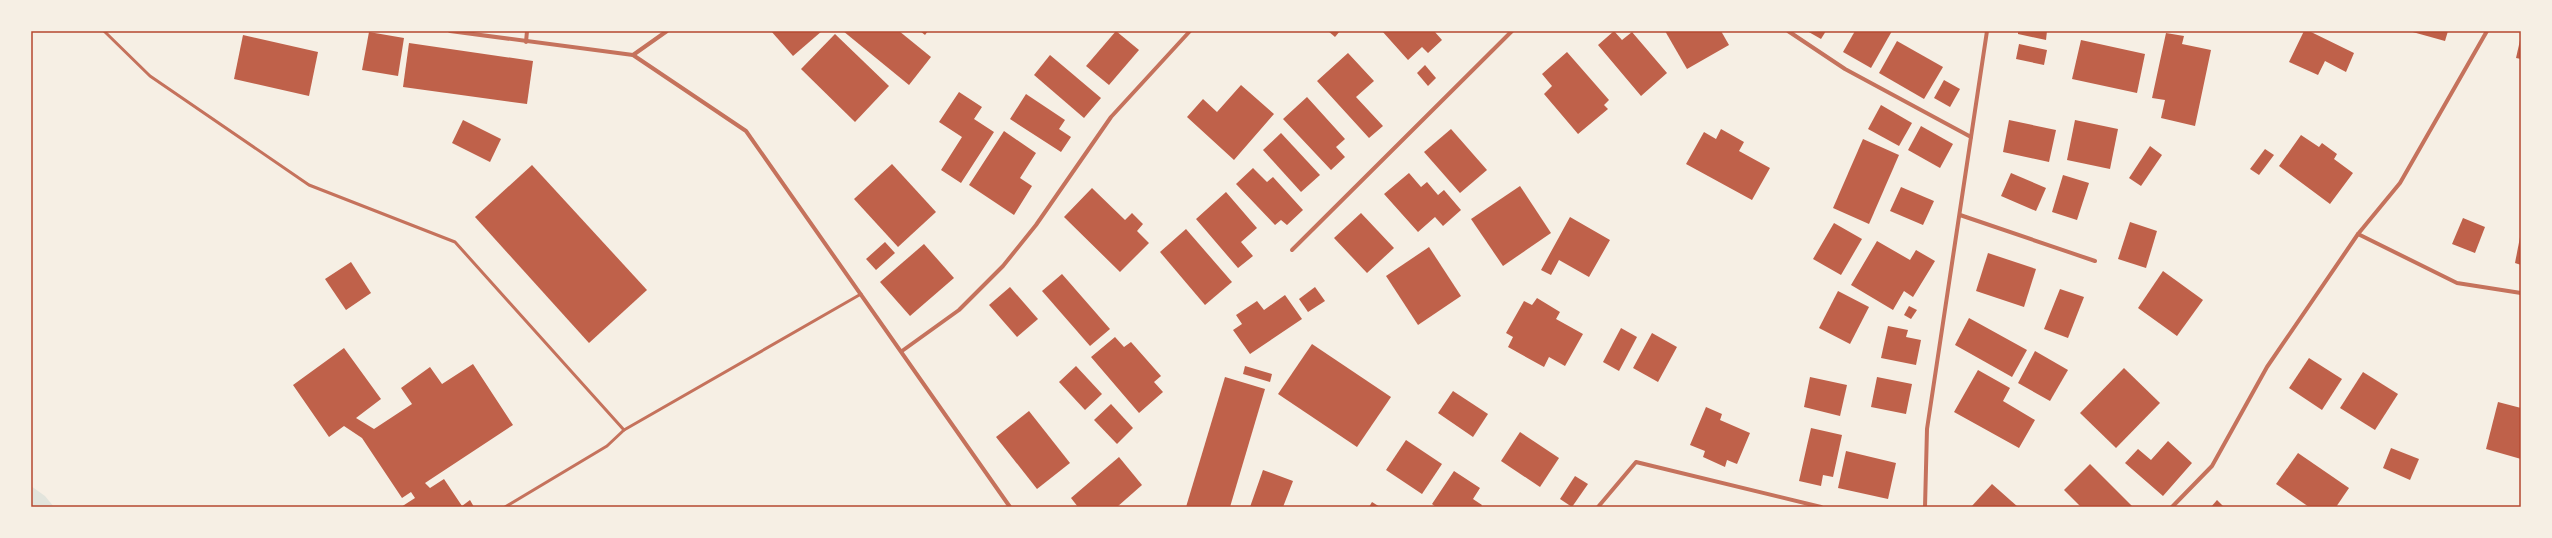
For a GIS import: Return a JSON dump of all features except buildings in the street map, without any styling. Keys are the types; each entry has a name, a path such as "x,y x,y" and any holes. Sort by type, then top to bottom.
{"street":[{"path":"450,31 633,55 746,131 860,294 902,351 1010,507"},
{"path":"526,42 527,31"},
{"path":"633,55 667,31"},
{"path":"902,351 959,310 1003,266 1036,225 1111,117 1190,31"},
{"path":"1292,250 1512,31"},
{"path":"1788,31 1845,70 1971,136"},
{"path":"1925,507 1927,429 1987,31"},
{"path":"2172,507 2212,466 2267,367 2358,234 2400,183 2487,31"},
{"path":"1960,215 2095,261"},
{"path":"2358,234 2457,283 2521,293"},
{"path":"1598,507 1636,462 1821,507"}],"lane":[{"path":"104,31 150,76 309,185 454,242 624,430"},
{"path":"505,507 607,446 624,430 860,294"}],"shaded area":[{"path":"31,486 45,496 54,507 31,507"}]}
